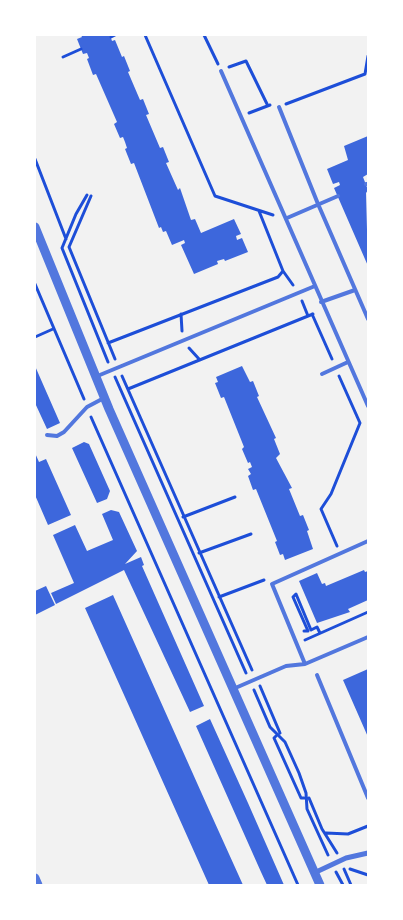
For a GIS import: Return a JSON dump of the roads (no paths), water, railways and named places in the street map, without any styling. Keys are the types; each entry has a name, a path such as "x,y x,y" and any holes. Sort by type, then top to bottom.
{"street":[{"path":"35,227 94,377 320,885"},
{"path":"314,873 346,858 368,853"},
{"path":"35,878 38,885"}],"lane":[{"path":"221,71 368,406"},
{"path":"279,107 318,204 368,319"},
{"path":"287,218 338,196"},
{"path":"94,377 315,286"},
{"path":"322,302 355,290"},
{"path":"322,374 348,362"},
{"path":"47,435 57,436 64,432 87,407 104,398"},
{"path":"305,664 272,584 368,542"},
{"path":"233,690 286,666 305,664 368,637"},
{"path":"318,675 368,798"}]}
